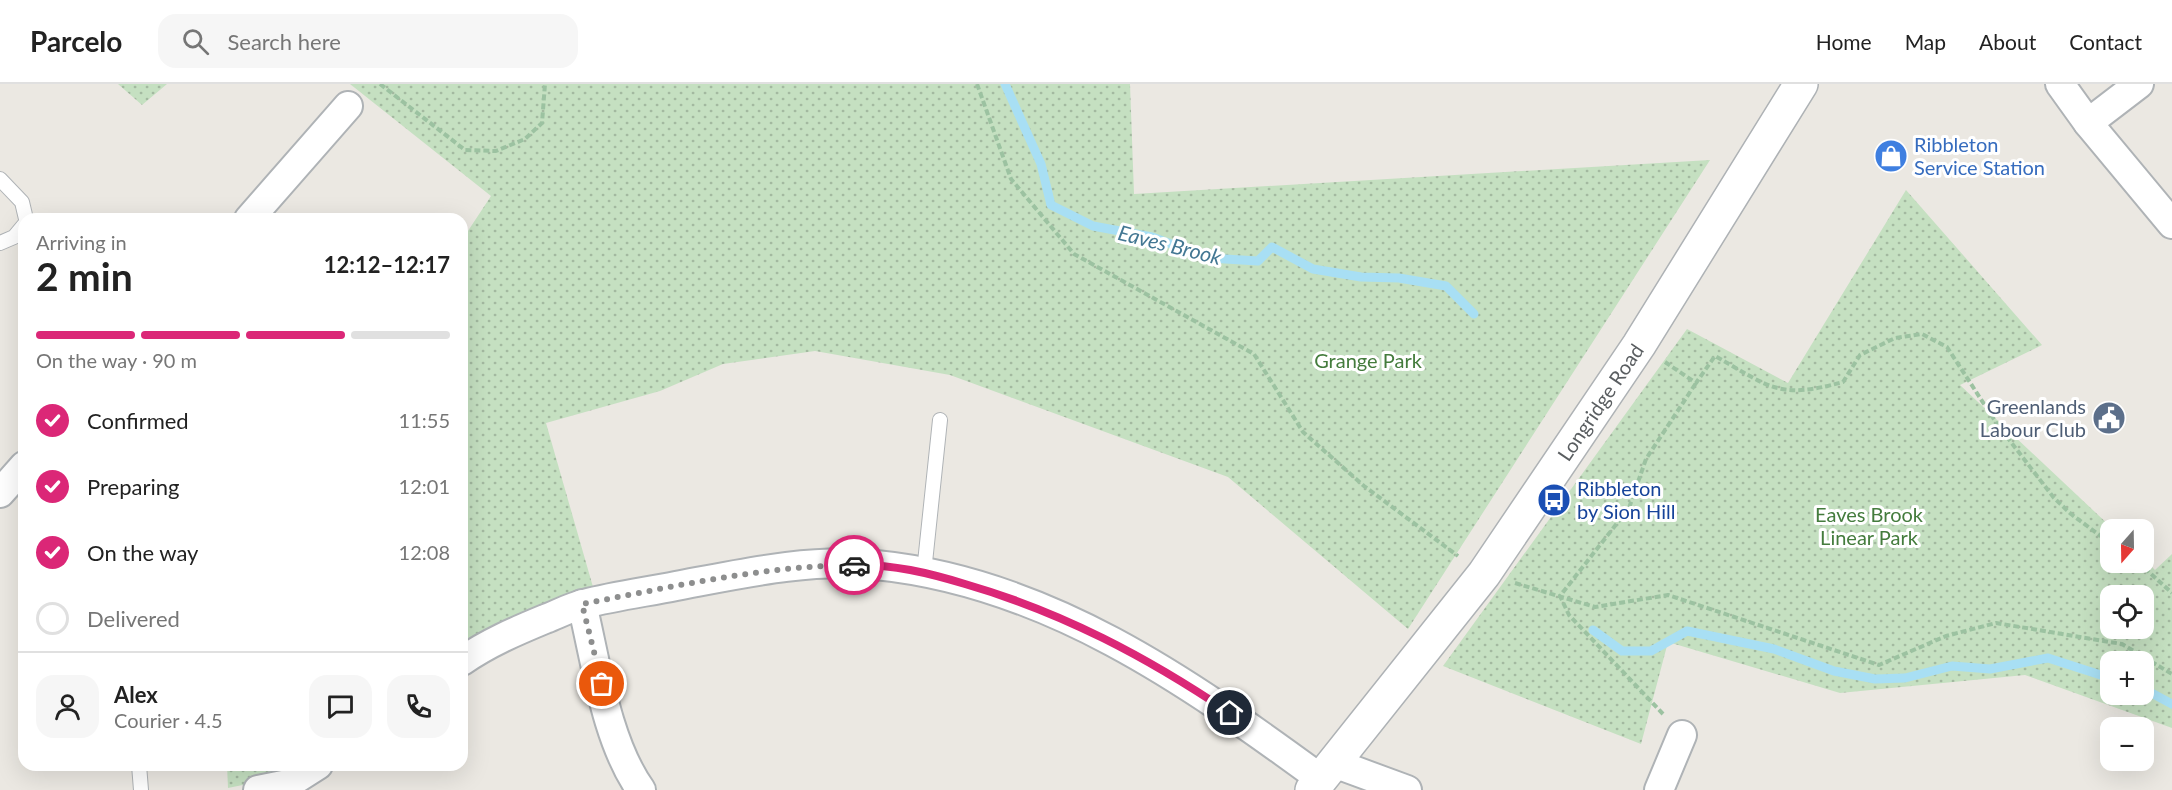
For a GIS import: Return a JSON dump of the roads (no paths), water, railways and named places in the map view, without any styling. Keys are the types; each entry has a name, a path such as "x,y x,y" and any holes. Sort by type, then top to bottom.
{"main road":[{"name":"Longridge Road","path":"1323,777 1484,574 1639,345 1800,84"}],"street":[{"path":"2060,84 2088,123 2172,224"},
{"path":"2088,123 2139,84"},
{"path":"254,213 348,106"},
{"path":"0,493 18,473"},
{"path":"468,657 488,643 582,604 731,575 800,566 874,564 924,572 1006,596 1089,629 1181,680 1323,777 1407,790"},
{"path":"582,604 612,723 626,766 641,790"},
{"path":"1659,790 1682,735"},
{"path":"258,790 290,787 310,771"}],"lane":[{"path":"0,178 22,202 25,213"},
{"path":"0,243 14,237 18,232"},
{"path":"924,572 940,420"},
{"path":"139,771 141,790"}],"waterway":[{"name":"Eaves Brook","path":"1005,84 1041,164 1051,205 1093,226 1152,237 1209,258 1258,261 1272,247 1313,269 1361,277 1399,278 1446,286 1474,314"},
{"path":"1593,630 1622,651 1651,651 1687,631 1774,649 1834,671 1875,679 1905,678 1952,666 1990,669 2048,658 2100,675"},
{"path":"2154,694 2172,704"}],"place":[{"name":"Ribbleton Service Station","path":"1891,156"},
{"name":"Greenlands Labour Club","path":"2109,418"},
{"name":"Ribbleton by Sion Hill","path":"1554,500"}],"park label":[{"name":"Grange Park","path":"1368,360"},
{"name":"Eaves Brook Linear Park","path":"1869,526"}]}
